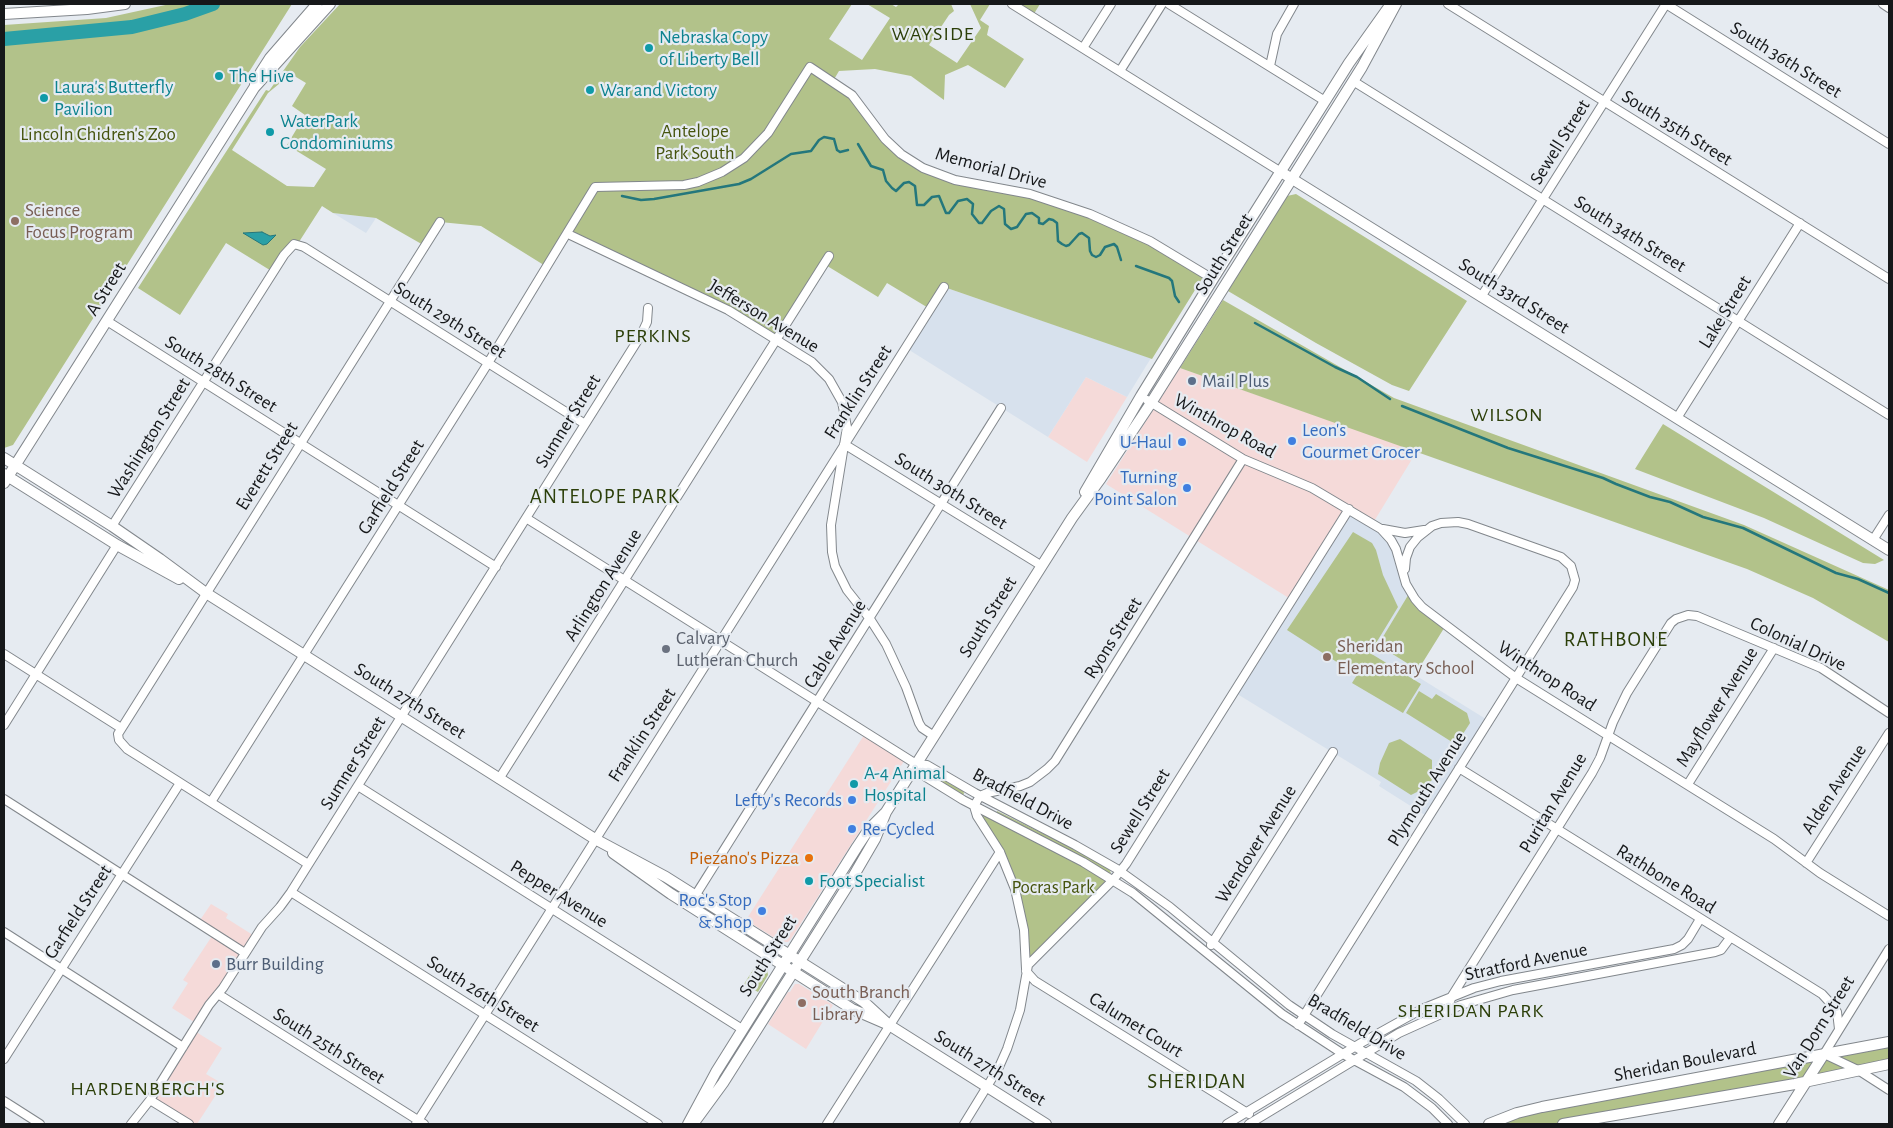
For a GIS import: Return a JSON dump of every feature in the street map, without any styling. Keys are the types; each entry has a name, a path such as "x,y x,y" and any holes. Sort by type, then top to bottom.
{"main road":[{"path":"4,14 125,4"},
{"name":"A Street","path":"254,88 267,62 317,4"},
{"name":"A Street","path":"5,478 254,88 330,4"},
{"name":"South Street","path":"1072,518 1091,480 1141,396 1325,101 1364,40 1391,4"},
{"name":"South Street","path":"693,1124 724,1083 800,962 875,839 886,812 1072,518 1103,476 1151,403 1353,81 1380,37 1396,4"},
{"name":"South 33rd Street","path":"1281,172 1889,550"},
{"name":"South 27th Street","path":"4,458 112,526 206,593 499,779 695,896 864,1002 889,1025"},
{"name":"South 27th Street","path":"5,478 118,545 206,593"},
{"name":"South Street","path":"688,1124 700,1098 742,1029 857,847 875,822 886,812"},
{"name":"South 27th Street","path":"595,838 632,868 783,966 852,1009 889,1025 1046,1124"},
{"name":"Sheridan Boulevard","path":"1489,1124 1517,1113 1542,1107 1889,1042"},
{"name":"Van Dorn Street","path":"1779,1124 1824,1054"},
{"name":"Sheridan Boulevard","path":"1563,1124 1806,1081 1889,1064"}],"street":[{"name":"South 33rd Street","path":"1012,4 1281,172"},
{"path":"1083,48 1111,4"},
{"path":"1120,71 1162,4"},
{"path":"1170,4 1325,101"},
{"path":"1270,66 1276,34 1293,4"},
{"name":"South 35th Street","path":"1448,4 1889,279"},
{"name":"Sewell Street","path":"1481,297 1666,4"},
{"name":"South 36th Street","path":"1666,4 1889,144"},
{"path":"1883,4 1889,8"},
{"name":"Memorial Drive","path":"595,187 684,185 698,182 722,172 744,158 764,138 810,66 852,95 885,139 902,154 923,168 950,178 1030,194 1090,214 1150,241 1214,279"},
{"name":"South 34th Street","path":"1353,81 1889,414"},
{"name":"Garfield Street","path":"210,802 488,363 595,187"},
{"name":"Everett Street","path":"121,728 440,222"},
{"name":"Lake Street","path":"1677,418 1800,223"},
{"name":"Jefferson Avenue","path":"568,234 728,310 812,362 836,388 845,415 846,434 831,525 832,552 841,579 847,590 870,619 897,665 919,724 934,736"},
{"name":"South 29th Street","path":"297,244 585,424"},
{"name":"Washington Street","path":"112,526 284,255 291,246 297,244"},
{"name":"Arlington Avenue","path":"499,779 829,256"},
{"name":"Franklin Street","path":"419,1123 551,908 944,287"},
{"name":"Sumner Street","path":"130,1124 150,1100 262,927 291,892 641,335 647,322 648,308"},
{"name":"South 28th Street","path":"107,321 496,567"},
{"name":"Winthrop Road","path":"1141,396 1243,459 1305,484 1381,529 1392,540 1400,558 1410,592 1422,607 1516,678 1688,784 1889,916"},
{"name":"Cable Avenue","path":"695,896 1001,408"},
{"name":"South 30th Street","path":"844,444 1042,566"},
{"name":"Ryons Street","path":"980,796 1015,788 1030,782 1055,761 1243,459"},
{"name":"Sewell Street","path":"964,1124 999,1067 1014,1031 1020,1010 1026,971 1031,961 1120,872 1349,509"},
{"path":"1873,540 1889,515"},
{"path":"526,518 916,764"},
{"name":"Plymouth Avenue","path":"1298,1025 1573,587 1575,580 1573,568 1567,560 1468,524 1441,523 1426,530"},
{"path":"1381,529 1405,533 1426,530"},
{"path":"1405,576 1406,558 1410,547 1426,530"},
{"path":"4,725 118,545"},
{"name":"Colonial Drive","path":"1688,615 1698,616 1821,668 1889,713"},
{"name":"Puritan Avenue","path":"1446,1012 1452,996 1592,773 1627,693 1672,623 1680,617 1688,615"},
{"name":"Mayflower Avenue","path":"1688,784 1774,648"},
{"path":"4,654 121,728 118,734 122,745 308,864"},
{"name":"Alden Avenue","path":"1806,863 1889,733"},
{"name":"Wendover Avenue","path":"1206,953 1333,752"},
{"name":"Bradfield Drive","path":"916,764 927,765 980,796 1075,845 1120,872 1170,907 1263,985 1304,1015 1355,1047 1416,1081 1440,1099 1465,1124"},
{"name":"Bradfield Drive","path":"916,764 921,774 974,806 1049,844 1113,880 1148,904 1206,953 1298,1025 1344,1054 1404,1086 1432,1108 1448,1124"},
{"name":"Rathbone Road","path":"1459,768 1822,994 1834,1006 1837,1012 1839,1029"},
{"name":"Garfield Street","path":"4,1059 180,783"},
{"name":"Pepper Avenue","path":"358,786 742,1029"},
{"path":"980,796 974,806 977,816 1000,852 1021,909 1026,947 1026,971"},
{"path":"4,799 245,953"},
{"path":"827,1124 1000,852"},
{"name":"South 26th Street","path":"291,892 658,1124"},
{"name":"Stratford Avenue","path":"1227,1124 1414,1013 1452,996 1501,981 1674,949 1688,939 1700,919"},
{"path":"4,932 183,1047"},
{"name":"Stratford Avenue","path":"1252,1122 1399,1033 1478,999 1513,990 1716,952 1721,950 1730,938"},
{"name":"Van Dorn Street","path":"1824,1054 1889,949"},
{"name":"Calumet Court","path":"1026,971 1035,981 1246,1113 1252,1122"},
{"name":"South 25th Street","path":"218,994 419,1123"},
{"path":"1824,1054 1858,1070 1889,1090"},
{"path":"150,1100 189,1124"},
{"path":"4,1101 40,1124"}],"shaded area":[{"path":"333,213 376,218 366,233"},
{"path":"944,287 1151,358 1127,397 1086,377 1048,437 906,348"},
{"path":"1180,368 1417,451 1373,523 1292,600 1106,484"},
{"path":"1086,377 1127,397 1087,462 1048,437"},
{"name":"Sheridan Elementary School","path":"1349,509 1387,534 1410,592 1378,645 1418,670 1415,675 1489,721 1428,817 1379,786 1381,782 1234,692"},
{"path":"866,732 906,758 791,939 788,942 781,942 746,920"},
{"path":"211,904 228,914 226,918 256,937 197,1024 172,1008 188,983 183,980 214,933 198,923"},
{"path":"795,984 799,984 833,1005 806,1049 768,1024"},
{"path":"193,1030 222,1048 206,1074 223,1084 197,1124 189,1124 150,1100"}],"green space":[{"name":"Lincoln Chidren's Zoo","path":"170,4 292,4 13,445 4,448 4,25 106,18"},
{"name":"Antelope Park South","path":"340,4 852,4 829,39 862,60 890,18 867,4 891,4 896,7 899,4 951,4 954,11 949,15 929,45 957,63 981,28 970,4 990,4 980,20 989,26 987,35 1024,59 1005,88 968,65 945,75 944,100 911,76 875,69 839,71 833,81 846,90 879,132 923,168 1090,214 1205,274 1152,359 944,287 930,309 887,283 878,297 824,264 775,339 728,310 568,234 547,267 481,226 440,222 425,246 376,218 333,213 322,206 297,245 273,272 226,243 180,315 138,288 266,90 269,91 300,47","holes":["291,74 306,83 292,106 305,115 287,145 326,169 314,187 287,186 232,150 268,93"]},
{"path":"1012,4 1040,4 1032,17"},
{"path":"1296,194 1467,301 1409,391 1392,385 1228,291 1287,196"},
{"path":"1223,300 1394,398 1744,525 1889,590 1889,642 1813,598 1747,569 1180,368"},
{"path":"1663,424 1884,560 1875,564 1863,563 1764,518 1635,469"},
{"path":"1353,532 1372,543 1376,550 1383,575 1398,607 1370,653 1421,684 1403,713 1352,683 1357,675 1287,630"},
{"path":"1410,592 1446,625 1418,670 1378,645"},
{"path":"1419,691 1432,699 1436,694 1467,713 1470,723 1459,740 1452,742 1406,713"},
{"path":"1400,739 1432,760 1432,780 1421,790 1411,795 1378,774 1380,763 1389,743"},
{"path":"933,774 963,791 963,796 931,776"},
{"name":"Pocras Park","path":"974,806 1113,880 1028,965 1015,889"},
{"path":"997,811 1079,851 1109,869 1111,873 1108,874 996,814"},
{"path":"760,959 766,963 768,975 758,992 744,984"},
{"path":"1889,1042 1889,1064 1563,1124 1489,1124 1517,1113"}],"water":[{"path":"262,232 270,236 276,235 267,244 263,245 243,233"}],"waterway":[{"path":"4,39 132,27 185,14 213,4"},
{"path":"622,196 641,200 654,199 739,184 751,179 791,154 811,151 819,140 824,137 834,139 837,150 840,152 848,150"},
{"path":"858,144 871,166 883,170 886,181 896,191 904,183 909,182 915,186 917,205 924,205 932,197 939,196 946,213 949,213 958,201 967,199 973,204 972,214 979,223 982,223 991,211 999,206 1004,209 1005,224 1011,229 1017,227 1026,214 1032,213 1039,218 1039,223 1043,224 1049,219 1057,223 1058,241 1062,244 1069,245 1082,233 1089,238 1092,255 1096,257 1100,255 1105,247 1114,244 1117,247 1121,260"},
{"path":"1136,266 1169,278 1172,281 1175,296 1179,302"},
{"path":"1255,323 1357,377 1390,399"},
{"path":"1402,406 1508,448 1603,478 1650,497 1670,502 1703,517 1743,528 1836,573 1858,579 1889,593"}],"place":[{"name":"Nebraska Copy of Liberty Bell","path":"649,48"},
{"name":"The Hive","path":"219,76"},
{"name":"War and Victory","path":"590,90"},
{"name":"Laura's Butterfly Pavilion","path":"44,98"},
{"name":"WaterPark Condominiums","path":"270,132"},
{"name":"Science Focus Program","path":"15,221"},
{"name":"Mail Plus","path":"1192,381"},
{"name":"Leon's Gourmet Grocer","path":"1292,441"},
{"name":"U-Haul","path":"1182,442"},
{"name":"Turning Point Salon","path":"1187,488"},
{"name":"Calvary Lutheran Church","path":"666,649"},
{"name":"Sheridan Elementary School","path":"1327,657"},
{"name":"A-4 Animal Hospital","path":"854,784"},
{"name":"Lefty's Records","path":"852,800"},
{"name":"Re-Cycled","path":"852,829"},
{"name":"Piezano's Pizza","path":"809,858"},
{"name":"Foot Specialist","path":"809,881"},
{"name":"Roc's Stop & Shop","path":"762,911"},
{"name":"Burr Building","path":"216,964"},
{"name":"South Branch Library","path":"802,1003"}],"district":[{"name":"WAYSIDE","path":"933,34"},
{"name":"PERKINS","path":"653,336"},
{"name":"WILSON","path":"1507,415"},
{"name":"ANTELOPE PARK","path":"605,497"},
{"name":"RATHBONE","path":"1616,640"},
{"name":"SHERIDAN PARK","path":"1471,1011"},
{"name":"SHERIDAN","path":"1197,1082"},
{"name":"HARDENBERGH'S","path":"148,1089"}]}
